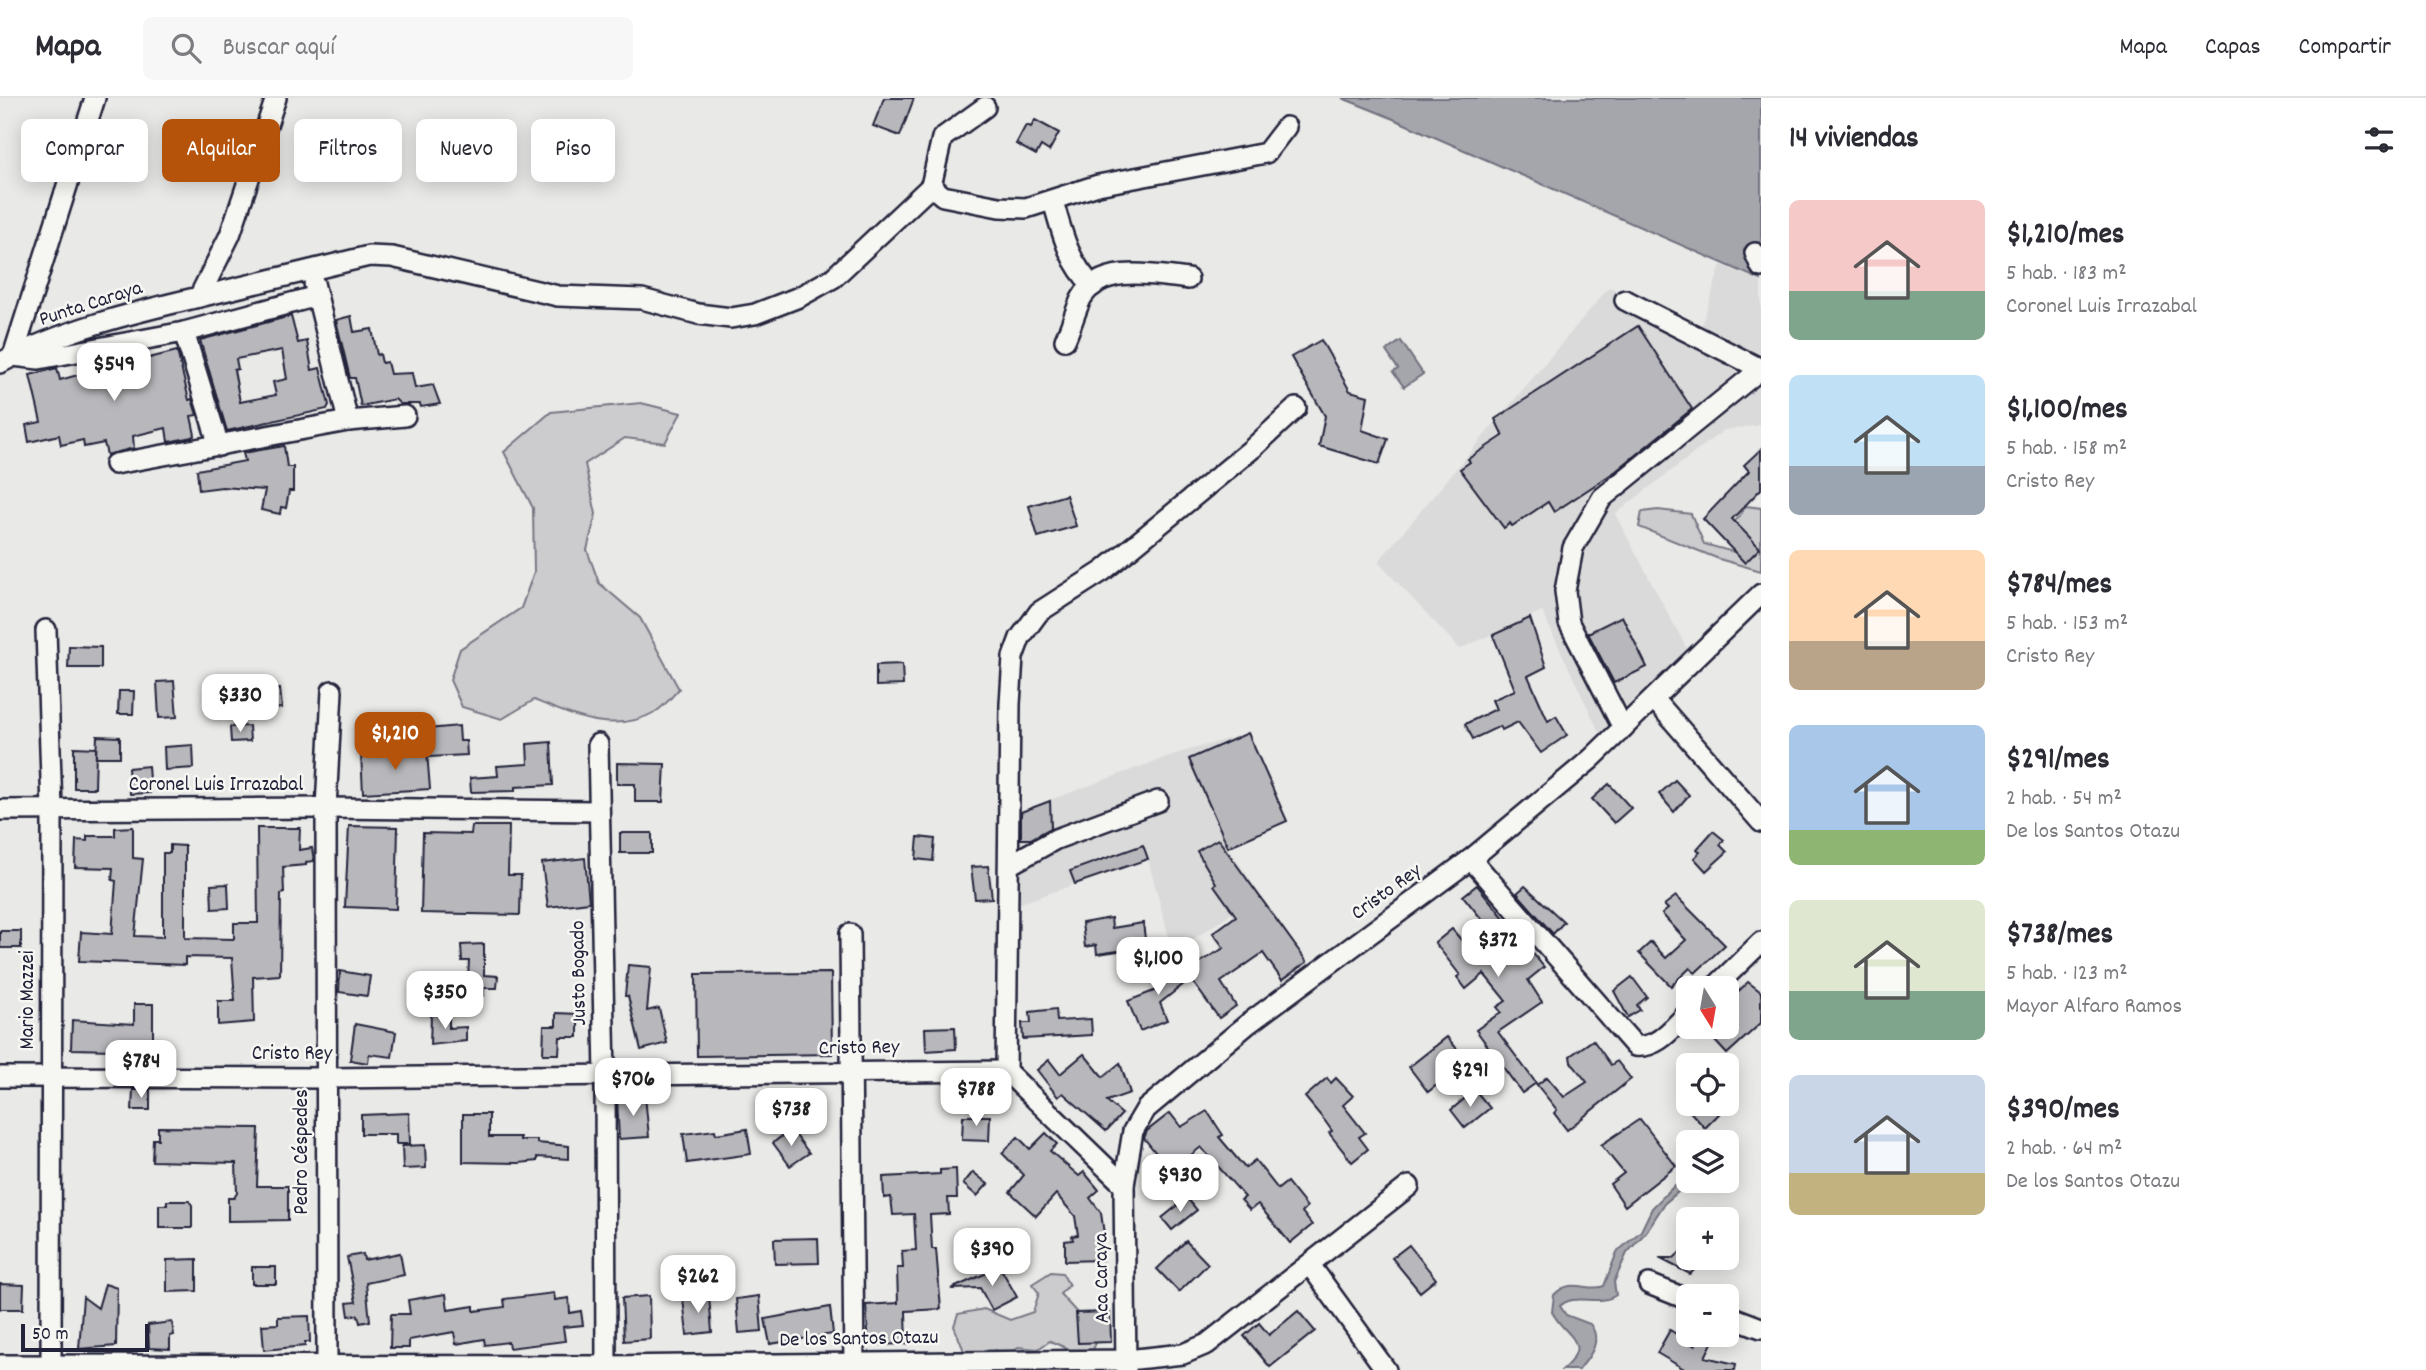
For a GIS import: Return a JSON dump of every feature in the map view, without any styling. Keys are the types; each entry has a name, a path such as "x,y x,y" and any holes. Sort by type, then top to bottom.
{"street":[{"path":"95,98 7,359 39,359 184,332 317,296"},
{"path":"199,297 230,235 276,98"},
{"path":"985,107 942,138 931,186 943,196 999,207 1026,208 1098,185 1145,174 1266,153 1286,127"},
{"name":"Punta Caraya","path":"7,359 118,317 369,256 392,257 558,296 642,299 698,314 743,316 799,297 833,278 931,186"},
{"path":"1053,201 1065,243 1078,272 1093,286"},
{"path":"312,272 348,421"},
{"path":"1065,340 1082,298 1093,286 1108,277 1127,275 1188,279"},
{"path":"1623,728 1569,623 1565,591 1573,548 1602,498 1761,369 1625,300"},
{"path":"184,332 219,446"},
{"path":"1124,1185 1006,1071 1013,656 1029,624 1039,612 1103,570 1253,448 1296,408"},
{"path":"115,464 348,421 405,416"},
{"name":"Cristo Rey","path":"1124,1185 1133,1131 1146,1109 1249,1023 1472,859 1655,700 1761,594"},
{"name":"Mario Mazzei","path":"46,630 52,809 51,1368"},
{"name":"Pedro Céspedes","path":"327,1368 326,808 332,691"},
{"path":"1655,700 1761,822"},
{"name":"Justo Bogado","path":"598,744 605,1075 606,1368"},
{"path":"1009,865 1056,839 1158,801"},
{"name":"Coronel Luis Irrazabal","path":"0,810 326,808 599,811"},
{"path":"1472,859 1635,1046 1655,1044 1676,1024"},
{"path":"850,934 854,1367"},
{"path":"1726,976 1761,942"},
{"name":"Cristo Rey","path":"0,1077 52,1075 325,1078 1006,1071"},
{"name":"Aca Caraya","path":"1124,1185 1126,1365"},
{"name":"De los Santos Otazu","path":"0,1365 51,1368 1126,1365 1183,1354 1207,1344 1409,1186"},
{"path":"1310,1265 1386,1370"},
{"path":"1648,1284 1676,1295"},
{"path":"1739,1320 1761,1328"}],"shaded area":[{"path":"1342,98 1761,98 1761,280 1382,114"},
{"path":"1721,265 1761,281 1761,425 1724,430 1615,514 1687,649 1601,736 1542,611 1460,649 1378,562 1609,287 1701,327"},
{"path":"1401,341 1423,374 1404,387 1393,372 1398,369 1386,351"},
{"path":"641,403 681,413 665,443 625,438 585,464 596,514 587,550 599,583 640,618 679,689 655,712 624,722 594,721 534,700 502,719 462,707 450,680 460,649 521,608 534,572 533,508 504,452 551,412"},
{"path":"1746,506 1761,508 1761,571 1719,559 1639,527 1642,512 1658,510 1691,514 1704,544 1737,553 1734,523"},
{"path":"1248,733 1287,821 1228,848 1307,962 1282,980 1232,913 1173,953 1148,859 1015,905 1012,814 1172,755"},
{"path":"1676,1184 1677,1193 1665,1203 1646,1232 1627,1253 1614,1282 1616,1295 1602,1300 1572,1300 1560,1306 1566,1315 1590,1324 1595,1336 1594,1348 1579,1370 1562,1370 1576,1353 1576,1346 1552,1312 1554,1295 1567,1287 1604,1286 1617,1252 1641,1231 1652,1208"},
{"path":"1051,1272 1062,1273 1069,1285 1060,1294 1088,1325 1103,1328 1089,1358 1050,1341 1038,1349 1018,1347 1010,1357 995,1350 980,1362 966,1356 954,1326 958,1314 984,1309 1010,1320 1033,1312 1039,1293 1032,1284"}],"building":[{"path":"884,98 914,98 900,136 873,126"},
{"path":"1035,120 1059,133 1049,151 1041,146 1036,155 1016,144 1026,125 1031,127"},
{"path":"291,316 298,343 307,341 312,370 320,368 329,405 327,409 227,431 200,340","holes":["282,350 287,379 273,382 276,395 240,402 234,370 238,369 236,359"]},
{"path":"351,316 354,332 372,329 377,355 380,354 382,363 387,362 390,374 412,373 415,388 433,385 440,404 421,407 420,404 400,404 395,399 361,406 355,378 350,378 336,320"},
{"path":"1638,326 1692,409 1616,471 1554,512 1548,502 1512,526 1510,523 1504,528 1460,469 1470,462 1468,459 1503,436 1495,419"},
{"path":"1321,340 1350,391 1368,396 1362,430 1388,439 1379,464 1319,446 1325,416 1291,357"},
{"path":"177,351 189,400 192,399 197,415 191,416 195,435 192,437 168,442 166,428 133,436 134,448 107,455 104,443 84,447 83,440 61,445 59,435 29,442 26,425 41,422 30,375 57,368 60,380 110,366 112,358 137,353 141,360"},
{"path":"284,446 287,467 293,467 293,491 289,491 286,508 281,507 280,514 261,510 265,490 222,487 199,490 197,470 245,461 243,453"},
{"path":"1761,449 1761,489 1732,519 1760,548 1745,563 1703,519 1749,471 1744,465"},
{"path":"1066,495 1076,526 1038,537 1029,506"},
{"path":"1622,616 1647,667 1614,683 1588,633"},
{"path":"1530,618 1546,667 1528,676 1548,721 1556,716 1567,735 1541,753 1518,722 1502,730 1500,726 1473,739 1465,724 1496,709 1492,700 1515,690 1493,635"},
{"path":"69,646 101,647 101,668 68,668"},
{"path":"902,664 903,685 876,686 876,665"},
{"path":"174,681 177,717 159,718 157,682"},
{"path":"280,689 282,708 256,710 255,690"},
{"path":"119,691 134,691 133,714 118,714"},
{"path":"249,726 250,741 231,742 230,727"},
{"path":"459,726 460,741 466,741 467,755 429,757 428,729"},
{"path":"1248,733 1287,821 1228,847 1189,759"},
{"path":"97,736 120,737 120,757 96,757"},
{"path":"551,742 553,785 515,787 515,791 471,792 470,778 498,776 497,766 528,764 527,744"},
{"path":"193,745 194,768 165,770 164,747"},
{"path":"74,747 96,748 95,788 74,788"},
{"path":"386,752 387,755 427,752 430,789 363,793 361,754"},
{"path":"617,763 665,764 663,802 635,802 635,784 617,784"},
{"path":"148,766 150,793 130,794 128,768"},
{"path":"1675,780 1689,795 1674,812 1659,794"},
{"path":"1609,784 1631,808 1614,823 1592,799"},
{"path":"1050,801 1051,828 1031,839 1021,839 1021,812"},
{"path":"349,826 398,827 396,909 345,907"},
{"path":"472,826 509,826 508,875 521,875 520,915 421,913 423,833 471,834"},
{"path":"133,827 133,858 143,859 135,936 163,937 163,853 170,853 170,845 185,846 185,938 234,939 234,923 258,923 257,828 300,828 299,850 312,848 314,861 306,862 306,865 283,867 280,975 253,977 254,1022 218,1025 218,1001 235,1001 232,958 185,957 185,965 79,961 81,932 112,934 116,881 112,880 113,868 75,867 76,840 87,841 87,836 115,836 115,828"},
{"path":"1713,831 1724,840 1720,845 1727,852 1706,871 1694,858 1700,852 1697,849"},
{"path":"620,833 652,833 652,853 620,853"},
{"path":"918,837 935,839 933,861 916,859"},
{"path":"1218,839 1307,962 1282,980 1263,953 1221,982 1236,1006 1219,1018 1185,971 1224,948 1213,933 1236,916 1214,885 1216,883 1197,851"},
{"path":"1143,845 1148,859 1075,884 1070,871"},
{"path":"585,858 589,902 548,907 542,863"},
{"path":"988,866 992,898 975,899 971,867"},
{"path":"228,884 229,908 212,909 211,885"},
{"path":"1477,885 1544,967 1528,980 1542,1002 1498,1032 1536,1083 1522,1093 1476,1030 1501,1012 1497,1007 1506,1001 1484,974 1466,989 1457,977 1460,975 1435,943 1452,929 1477,959 1500,942 1463,896"},
{"path":"1525,886 1564,922 1553,934 1517,893"},
{"path":"1676,896 1725,945 1695,973 1690,968 1682,976 1676,976 1676,981 1671,986 1639,953 1651,942 1666,958 1686,940 1662,914 1668,909 1664,905"},
{"path":"1111,918 1112,928 1143,923 1146,947 1097,954 1096,945 1085,947 1082,923"},
{"path":"0,931 21,931 21,948 0,948"},
{"path":"484,944 484,975 498,976 497,988 484,988 484,996 467,995 469,961 462,961 461,945"},
{"path":"1175,960 1190,979 1160,1003 1167,1020 1140,1031 1128,1001 1159,989 1151,979"},
{"path":"628,965 651,967 647,1011 659,1008 667,1043 641,1050 628,996 625,996"},
{"path":"340,971 370,976 367,996 339,992"},
{"path":"831,973 832,1054 697,1056 696,974"},
{"path":"1632,977 1647,997 1637,1005 1640,1010 1628,1017 1614,991"},
{"path":"1748,982 1761,992 1761,1023 1726,1053 1714,1040 1740,1040 1740,990"},
{"path":"134,1004 153,1004 153,1042 114,1042 114,1050 71,1049 72,1020 134,1024"},
{"path":"1056,1009 1057,1021 1091,1019 1092,1035 1023,1039 1022,1023 1031,1023 1030,1012"},
{"path":"556,1013 578,1014 578,1037 560,1037 559,1054 543,1054 544,1026 556,1026"},
{"path":"431,1015 449,1015 449,1028 466,1027 466,1041 430,1045"},
{"path":"355,1024 396,1032 392,1057 369,1054 368,1063 350,1060"},
{"path":"955,1027 956,1049 926,1051 925,1028"},
{"path":"1447,1037 1458,1050 1441,1064 1449,1075 1428,1092 1409,1067"},
{"path":"1593,1040 1611,1065 1617,1061 1631,1079 1567,1130 1554,1113 1557,1110 1537,1085 1547,1077 1564,1097 1587,1082 1571,1062 1570,1056"},
{"path":"1084,1054 1103,1077 1120,1063 1130,1093 1107,1101 1122,1114 1106,1131 1063,1093 1058,1097 1037,1070 1049,1060 1060,1074"},
{"path":"1327,1078 1331,1083 1336,1078 1353,1096 1343,1105 1365,1133 1359,1137 1368,1149 1352,1162 1329,1133 1332,1131 1325,1121 1305,1097"},
{"path":"133,1090 150,1090 150,1110 132,1110"},
{"path":"1475,1090 1490,1108 1465,1128 1451,1110"},
{"path":"645,1096 649,1137 619,1139 617,1098"},
{"path":"1207,1111 1223,1135 1219,1137 1245,1168 1255,1160 1278,1189 1287,1182 1307,1207 1302,1212 1312,1225 1290,1243 1258,1204 1250,1210 1241,1200 1245,1197 1201,1147 1157,1182 1146,1169 1160,1158 1144,1138 1147,1131 1170,1113 1181,1127"},
{"path":"409,1113 410,1144 396,1144 396,1134 361,1134 361,1115"},
{"path":"463,1114 489,1114 489,1137 520,1137 520,1140 569,1146 569,1159 537,1157 537,1161 519,1163 463,1162"},
{"path":"963,1116 990,1116 989,1141 962,1140"},
{"path":"1694,1116 1717,1116 1705,1128"},
{"path":"1640,1119 1676,1166 1625,1206 1610,1184 1624,1173 1601,1145"},
{"path":"158,1127 259,1128 257,1186 288,1186 288,1220 228,1221 228,1198 234,1198 237,1193 236,1163 152,1161 153,1139 158,1139"},
{"path":"747,1129 751,1154 687,1163 683,1134 715,1130 716,1134"},
{"path":"791,1129 809,1153 790,1166 773,1143"},
{"path":"1046,1133 1057,1144 1050,1151 1079,1176 1084,1172 1099,1190 1090,1198 1101,1213 1104,1234 1101,1234 1102,1260 1065,1261 1065,1241 1073,1240 1072,1236 1078,1235 1075,1216 1056,1194 1036,1216 1010,1192 1024,1175 1002,1153 1018,1137 1030,1149"},
{"path":"425,1145 426,1168 403,1169 402,1146"},
{"path":"956,1169 957,1198 948,1198 949,1214 930,1215 941,1309 906,1311 907,1344 869,1345 866,1305 898,1303 897,1268 903,1268 902,1251 916,1250 914,1214 893,1215 891,1197 884,1198 883,1177 940,1174 940,1170"},
{"path":"973,1172 988,1184 977,1196 963,1184"},
{"path":"1187,1198 1197,1210 1172,1230 1162,1218"},
{"path":"167,1201 189,1201 192,1205 192,1228 159,1228 159,1205 167,1205"},
{"path":"818,1238 819,1263 775,1264 774,1239"},
{"path":"1186,1241 1208,1264 1179,1292 1157,1269"},
{"path":"1409,1245 1436,1279 1420,1292 1392,1258"},
{"path":"400,1253 404,1275 366,1283 370,1321 360,1323 358,1315 349,1316 347,1303 356,1302 347,1257 363,1254 364,1260"},
{"path":"1676,1256 1676,1267 1659,1258"},
{"path":"197,1259 197,1291 167,1292 167,1260"},
{"path":"252,1267 276,1267 276,1284 252,1284"},
{"path":"1000,1267 1017,1297 992,1310 980,1288 951,1289"},
{"path":"0,1284 24,1285 23,1309 0,1309"},
{"path":"105,1284 117,1288 116,1346 79,1349 83,1297 98,1308"},
{"path":"554,1293 555,1300 569,1298 570,1313 581,1311 583,1325 563,1327 565,1341 509,1348 508,1342 485,1345 484,1339 456,1344 454,1332 409,1340 409,1348 390,1348 391,1314 410,1314 408,1300 446,1294 448,1310 474,1306 474,1311 505,1307 504,1299"},
{"path":"649,1296 650,1339 624,1341 622,1298"},
{"path":"709,1296 712,1332 687,1335 683,1298"},
{"path":"759,1296 762,1331 739,1333 736,1299"},
{"path":"830,1307 833,1334 770,1344 765,1319"},
{"path":"1298,1311 1315,1331 1270,1367 1244,1336 1259,1323 1269,1335"},
{"path":"1110,1312 1111,1342 1078,1343 1076,1313"},
{"path":"309,1316 310,1342 305,1342 305,1346 264,1350 262,1325 278,1324 278,1317"},
{"path":"172,1322 174,1335 170,1336 170,1349 149,1348 148,1325"},
{"path":"1670,1330 1676,1334 1676,1347 1710,1347 1705,1357 1736,1364 1735,1370 1686,1370 1657,1353"}]}
